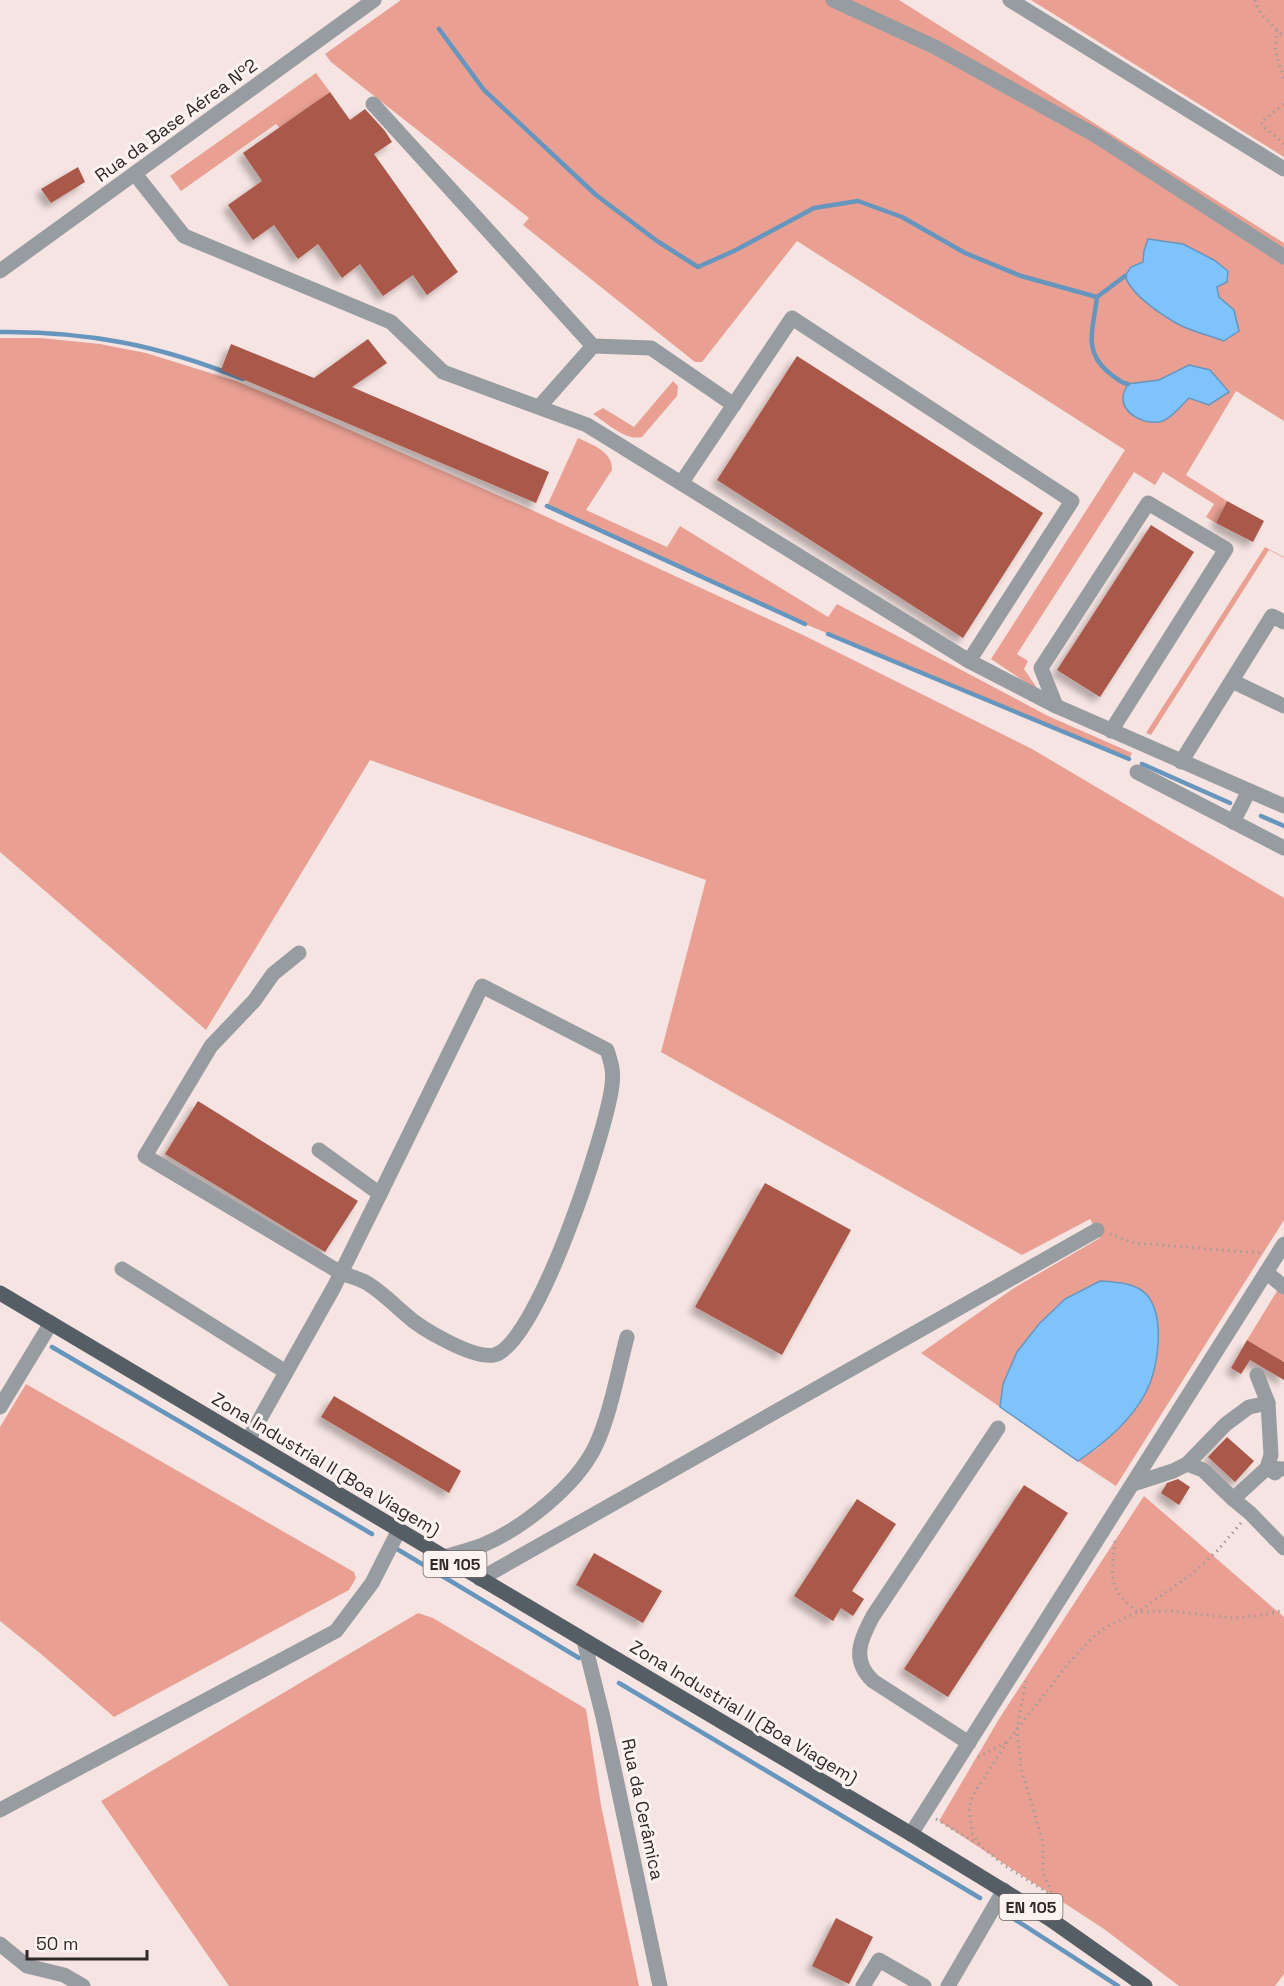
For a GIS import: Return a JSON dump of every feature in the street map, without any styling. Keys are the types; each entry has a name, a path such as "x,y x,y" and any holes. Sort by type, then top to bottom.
{"main road":[{"name":"Zona Industrial II (Boa Viagem)","path":"0,1293 911,1834"},
{"name":"EN 105","path":"911,1834 1050,1919 1145,1986"}],"street":[{"name":"Rua da Base Aérea Nº2","path":"0,271 374,0"},
{"path":"833,0 935,47 1095,135 1284,257"},
{"path":"1010,0 1284,169"},
{"path":"373,104 593,346 651,348 734,405"},
{"path":"135,174 184,236 391,322 443,372 587,424 969,661 1056,706 1284,806"},
{"path":"682,482 792,318 1072,501 969,661"},
{"path":"539,407 593,346"},
{"path":"1056,706 1041,668 1148,503 1226,549 1111,731"},
{"path":"1181,762 1272,616 1284,622"},
{"path":"1232,681 1284,706"},
{"path":"1137,772 1284,848"},
{"path":"1233,822 1249,791"},
{"path":"248,1440 341,1273 482,986 607,1050 613,1067 612,1086 584,1190 538,1299 518,1335 508,1347 495,1355 481,1355 468,1350 424,1328 404,1314 390,1298 367,1283 341,1273 145,1156 211,1046 254,1001 273,974 299,952"},
{"path":"319,1150 380,1194"},
{"path":"480,1579 1097,1230"},
{"path":"911,1834 1282,1250"},
{"path":"122,1269 286,1372"},
{"path":"1266,1272 1284,1287"},
{"path":"0,1407 51,1323"},
{"path":"444,1557 483,1544 517,1527 575,1476 595,1447 602,1429 627,1337"},
{"path":"1233,1499 1267,1468 1271,1455 1268,1403 1257,1375"},
{"path":"1133,1484 1188,1464 1227,1424 1249,1407 1268,1403"},
{"path":"969,1743 873,1682 860,1665 859,1654 863,1637 873,1616 998,1428"},
{"path":"1188,1464 1203,1470 1284,1548"},
{"path":"1267,1468 1284,1469"},
{"path":"1267,1468 1284,1478"},
{"path":"0,1810 336,1631 372,1583 399,1530"},
{"name":"Rua da Cerâmica","path":"584,1641 603,1717 660,1986"},
{"path":"948,1986 1004,1890"},
{"path":"0,1944 27,1966 64,1975 83,1986"},
{"path":"863,1986 879,1960 924,1986"}],"path":[{"path":"1255,0 1255,4 1277,30 1284,34"},
{"path":"1277,30 1275,51 1284,79"},
{"path":"1284,104 1261,122 1284,144"},
{"path":"1097,1230 1136,1243 1282,1250"},
{"path":"1117,1509 1112,1580 1117,1593 1138,1612 1171,1611 1233,1618 1264,1615 1284,1610"},
{"path":"981,1846 972,1833 969,1808 980,1784 1017,1728 1068,1664 1092,1638 1122,1618 1138,1612 1205,1563 1250,1513"},
{"path":"1017,1728 1021,1768 1043,1842 1043,1873 1060,1911"},
{"path":"925,1813 981,1846 1053,1896"}],"shaded area":[{"path":"401,0 899,0 1284,243 1284,421 1236,391 1186,475 1227,501 1216,523 1206,517 1214,504 1163,472 1155,485 1134,472 1017,654 1028,661 1024,669 1039,691 991,659 1125,450 797,241 702,362 695,362 523,225 529,218 331,62 325,54","holes":["1144,251 1227,282 1217,286 1219,297 1234,310 1224,341 1137,295 1131,267 1143,262","1159,380 1189,398 1177,411 1128,384"]},
{"path":"1031,0 1284,0 1284,157"},
{"path":"316,73 330,92 280,128 276,124 181,191 170,176"},
{"path":"0,338 41,338 100,344 146,353 236,381 282,400 534,511 803,635 1032,749 1284,898 1284,1220 1116,1486 1078,1461 1098,1448 1146,1392 1157,1358 1157,1317 1003,1384 1000,1407 921,1353 1014,1288 1100,1238 1090,1219 1022,1255 661,1052 706,880 370,760 206,1030 0,852"},
{"path":"673,381 678,386 677,396 642,437 636,438 623,434 593,414 603,408 634,427"},
{"path":"578,438 605,453 612,470 586,510 667,547 680,526 828,617 837,604 1048,716 1132,753 1129,759 805,624 547,506"},
{"path":"1265,547 1284,558 1269,550 1151,735 1146,733"},
{"path":"1284,1287 1284,1362 1247,1340 1277,1291"},
{"path":"26,1384 354,1572 356,1578 349,1590 114,1717 0,1621 0,1427"},
{"path":"1144,1496 1284,1617 1284,1974 1275,1986 1179,1986 1104,1929 939,1821 999,1719"},
{"path":"418,1613 433,1618 586,1709 601,1805 639,1986 229,1986 101,1801"}],"water":[{"path":"1148,239 1183,244 1214,260 1228,271 1227,282 1217,287 1219,297 1234,310 1239,331 1224,341 1193,331 1169,319 1133,290 1125,276 1131,267 1143,262"},
{"path":"1189,365 1210,370 1229,392 1209,405 1189,398 1171,416 1159,422 1135,417 1126,408 1123,397 1128,384 1159,380"},
{"path":"1100,1281 1131,1285 1147,1295 1157,1317 1157,1357 1150,1382 1140,1403 1107,1439 1078,1461 1000,1407 1003,1384 1017,1352 1039,1324 1065,1299"}],"building":[{"path":"330,92 350,120 365,109 385,131 392,142 374,154 458,272 427,295 413,275 383,296 360,264 342,278 318,244 298,259 274,225 253,240 228,205 262,181 243,153"},
{"path":"78,167 85,182 51,203 41,189"},
{"path":"368,339 387,363 352,387 549,472 536,503 221,370 231,344 314,378"},
{"path":"797,356 1043,513 963,638 717,480"},
{"path":"1227,501 1264,521 1253,542 1216,523"},
{"path":"1151,525 1194,552 1100,697 1057,670"},
{"path":"198,1101 358,1201 325,1252 165,1154"},
{"path":"765,1183 851,1230 782,1355 695,1307"},
{"path":"1247,1340 1284,1362 1284,1380 1250,1360 1241,1374 1231,1368"},
{"path":"334,1396 461,1471 449,1493 321,1417"},
{"path":"1227,1437 1254,1461 1235,1482 1208,1457"},
{"path":"1178,1479 1190,1487 1179,1505 1161,1493 1167,1483"},
{"path":"1024,1485 1068,1513 948,1697 904,1669"},
{"path":"857,1499 896,1524 852,1591 864,1599 853,1616 841,1608 833,1621 794,1596"},
{"path":"594,1553 662,1591 643,1623 576,1585"},
{"path":"836,1918 873,1937 849,1984 812,1966"}],"waterway":[{"path":"439,29 484,90 596,195 657,241 698,267 736,250 814,208 858,201 902,217 965,253 1021,276 1097,297"},
{"path":"1125,276 1097,297 1092,328 1092,347 1100,364 1118,380 1128,384"},
{"path":"0,332 64,334 124,343 154,349 243,379"},
{"path":"547,506 805,624"},
{"path":"828,634 1129,759"},
{"path":"1142,764 1230,803"},
{"path":"1261,816 1284,826"},
{"path":"52,1347 372,1534"},
{"path":"397,1549 579,1658"},
{"path":"619,1683 980,1898"},
{"path":"1008,1915 1118,1986"}]}
